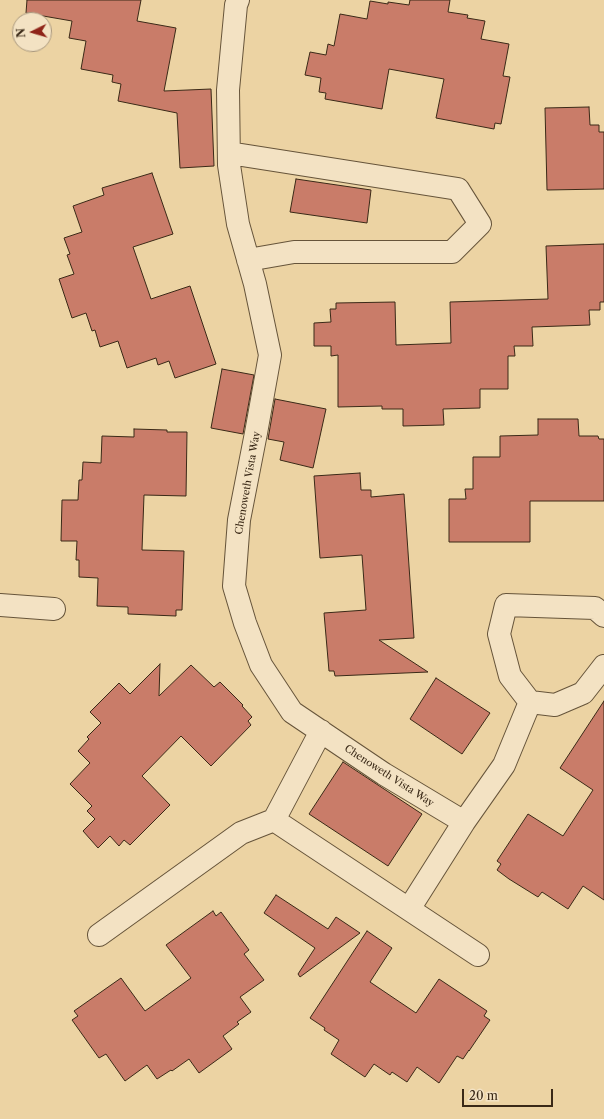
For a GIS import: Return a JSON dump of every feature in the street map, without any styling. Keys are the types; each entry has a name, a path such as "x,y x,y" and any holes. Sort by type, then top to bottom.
{"street":[{"name":"Chenoweth Vista Way","path":"238,0 236,5 228,90 229,165 238,224 254,284 270,355 239,520 234,586 261,665 292,712 384,774 464,822"},
{"path":"229,153 458,189 480,224 452,252 294,252 248,260"},
{"path":"0,605 54,610"},
{"path":"604,616 595,608 506,605 499,634 510,676 530,702 555,705 583,693 604,666"},
{"path":"409,909 464,822 504,765 530,702"},
{"path":"99,935 241,833 274,820 320,731"},
{"path":"274,820 478,955"}],"building":[{"path":"27,0 141,0 137,21 176,28 164,91 211,89 214,166 180,168 177,113 118,101 121,84 112,82 113,75 81,69 86,41 69,38 72,21 52,18 52,12 26,12"},
{"path":"410,0 450,0 448,12 468,15 467,18 485,21 481,39 509,44 503,76 510,77 501,124 495,123 494,129 436,118 444,79 389,69 382,109 325,99 326,93 319,92 321,78 305,75 310,52 326,55 328,44 334,46 340,14 367,19 370,1 409,5"},
{"path":"589,107 590,125 599,125 599,132 604,132 604,189 547,190 545,108"},
{"path":"152,173 173,234 133,247 151,299 190,286 216,364 175,378 169,361 158,365 156,358 127,368 118,341 100,347 95,330 92,331 86,313 72,318 59,279 74,274 67,255 70,254 64,238 82,232 73,206 104,195 102,188"},
{"path":"296,179 371,190 367,223 290,212"},
{"path":"604,244 604,302 600,302 600,310 589,310 590,325 532,327 533,346 514,346 515,356 508,356 508,389 480,389 480,408 443,409 444,425 403,426 403,409 382,409 382,406 338,407 338,355 331,356 331,346 314,346 314,323 331,322 330,309 336,309 336,303 395,302 396,345 451,343 450,302 548,299 546,246"},
{"path":"222,369 254,375 243,434 211,428"},
{"path":"275,399 326,409 313,468 280,460 284,442 268,439"},
{"path":"538,419 578,419 579,436 598,436 599,439 604,439 604,501 530,501 530,542 449,542 449,499 466,499 465,489 473,489 473,457 500,457 500,436 538,435"},
{"path":"134,429 187,432 186,496 144,495 142,550 184,551 182,610 176,610 176,616 128,614 128,607 97,606 98,578 79,577 79,560 76,560 77,541 61,541 62,500 78,500 79,480 82,480 83,462 101,463 102,436 134,437"},
{"path":"360,473 361,490 371,490 371,497 404,494 414,638 379,640 428,672 335,676 334,671 329,671 324,613 366,610 362,555 320,558 314,476"},
{"path":"160,664 159,696 191,665 214,687 220,682 243,705 242,706 252,717 248,721 251,725 211,766 181,736 142,776 170,805 130,845 124,840 119,846 110,836 98,848 83,831 95,819 87,811 92,806 70,784 90,763 78,751 89,739 87,737 101,723 90,712 119,683 130,694"},
{"path":"436,678 490,713 462,754 410,719"},
{"path":"604,701 604,900 583,886 568,909 542,892 538,897 509,879 497,870 501,864 497,861 528,814 563,836 593,790 560,768"},
{"path":"343,762 422,814 388,866 309,814"},
{"path":"276,895 328,929 336,917 360,933 300,977 298,974 315,948 264,913"},
{"path":"213,911 216,916 221,912 249,950 244,954 264,980 240,997 251,1012 237,1022 239,1024 223,1036 232,1049 199,1073 189,1059 157,1079 147,1065 125,1081 106,1054 99,1058 72,1020 78,1016 74,1011 121,978 145,1011 191,978 166,945"},
{"path":"367,931 392,948 370,982 416,1013 439,979 487,1011 484,1016 490,1020 463,1059 457,1056 439,1083 417,1067 407,1082 392,1072 390,1075 374,1064 365,1077 331,1054 339,1040 310,1018"}]}
